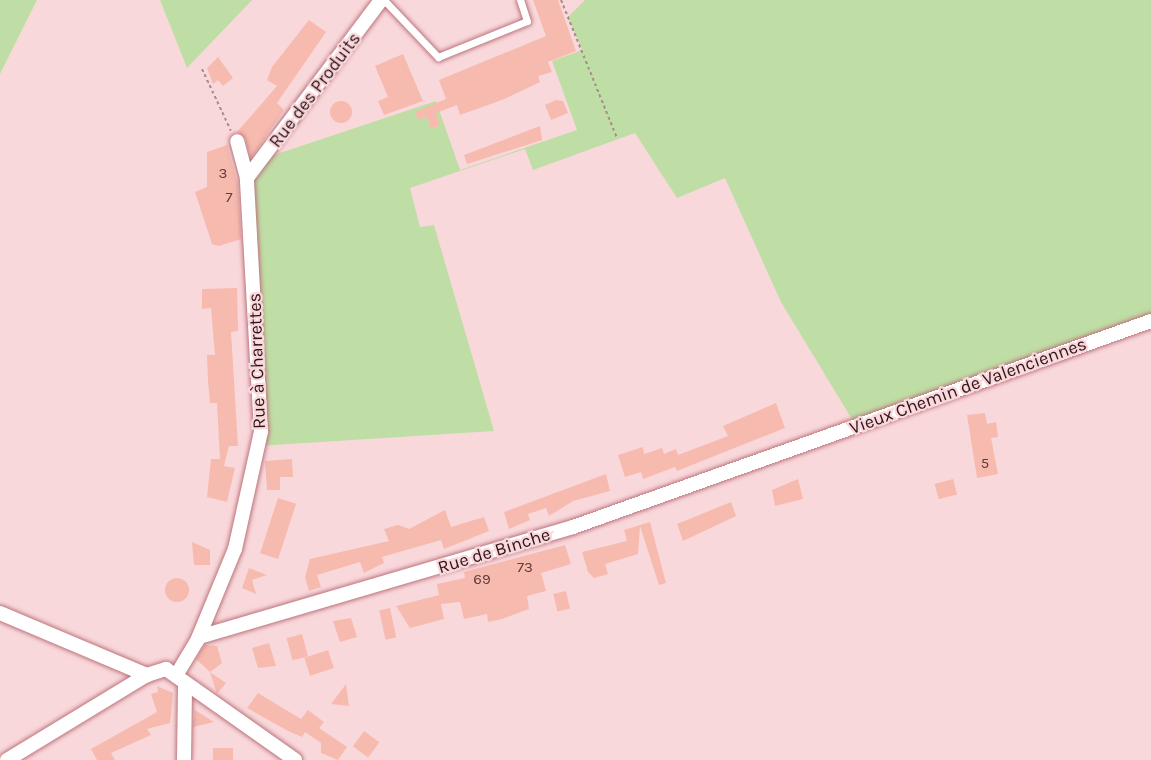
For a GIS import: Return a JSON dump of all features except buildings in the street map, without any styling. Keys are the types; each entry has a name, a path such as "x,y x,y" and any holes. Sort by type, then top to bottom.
{"street":[{"name":"Rue des Produits","path":"247,178 383,0"},
{"name":"Rue à Charrettes","path":"198,639 235,549 261,432 247,178 237,141"},
{"name":"Vieux Chemin de Valenciennes","path":"785,453 1151,321"},
{"name":"Rue de Binche","path":"198,639 217,636 573,527 785,453"},
{"path":"0,613 147,675 176,676 295,760"},
{"path":"184,760 176,676 198,639"},
{"path":"8,760 147,675"}],"lane":[{"path":"383,0 438,57 527,21 520,0"}],"path":[{"path":"561,0 617,138"},
{"path":"202,69 237,141"}],"green space":[{"path":"0,0 37,0 0,74"},
{"path":"160,0 252,0 187,68"},
{"path":"585,0 1151,0 1151,321 856,426 781,302 725,178 677,198 635,133 533,170 525,149 410,188 420,227 434,225 494,431 258,446 247,178 262,159 436,101 460,170 577,130 552,61 582,50 568,17"}]}
